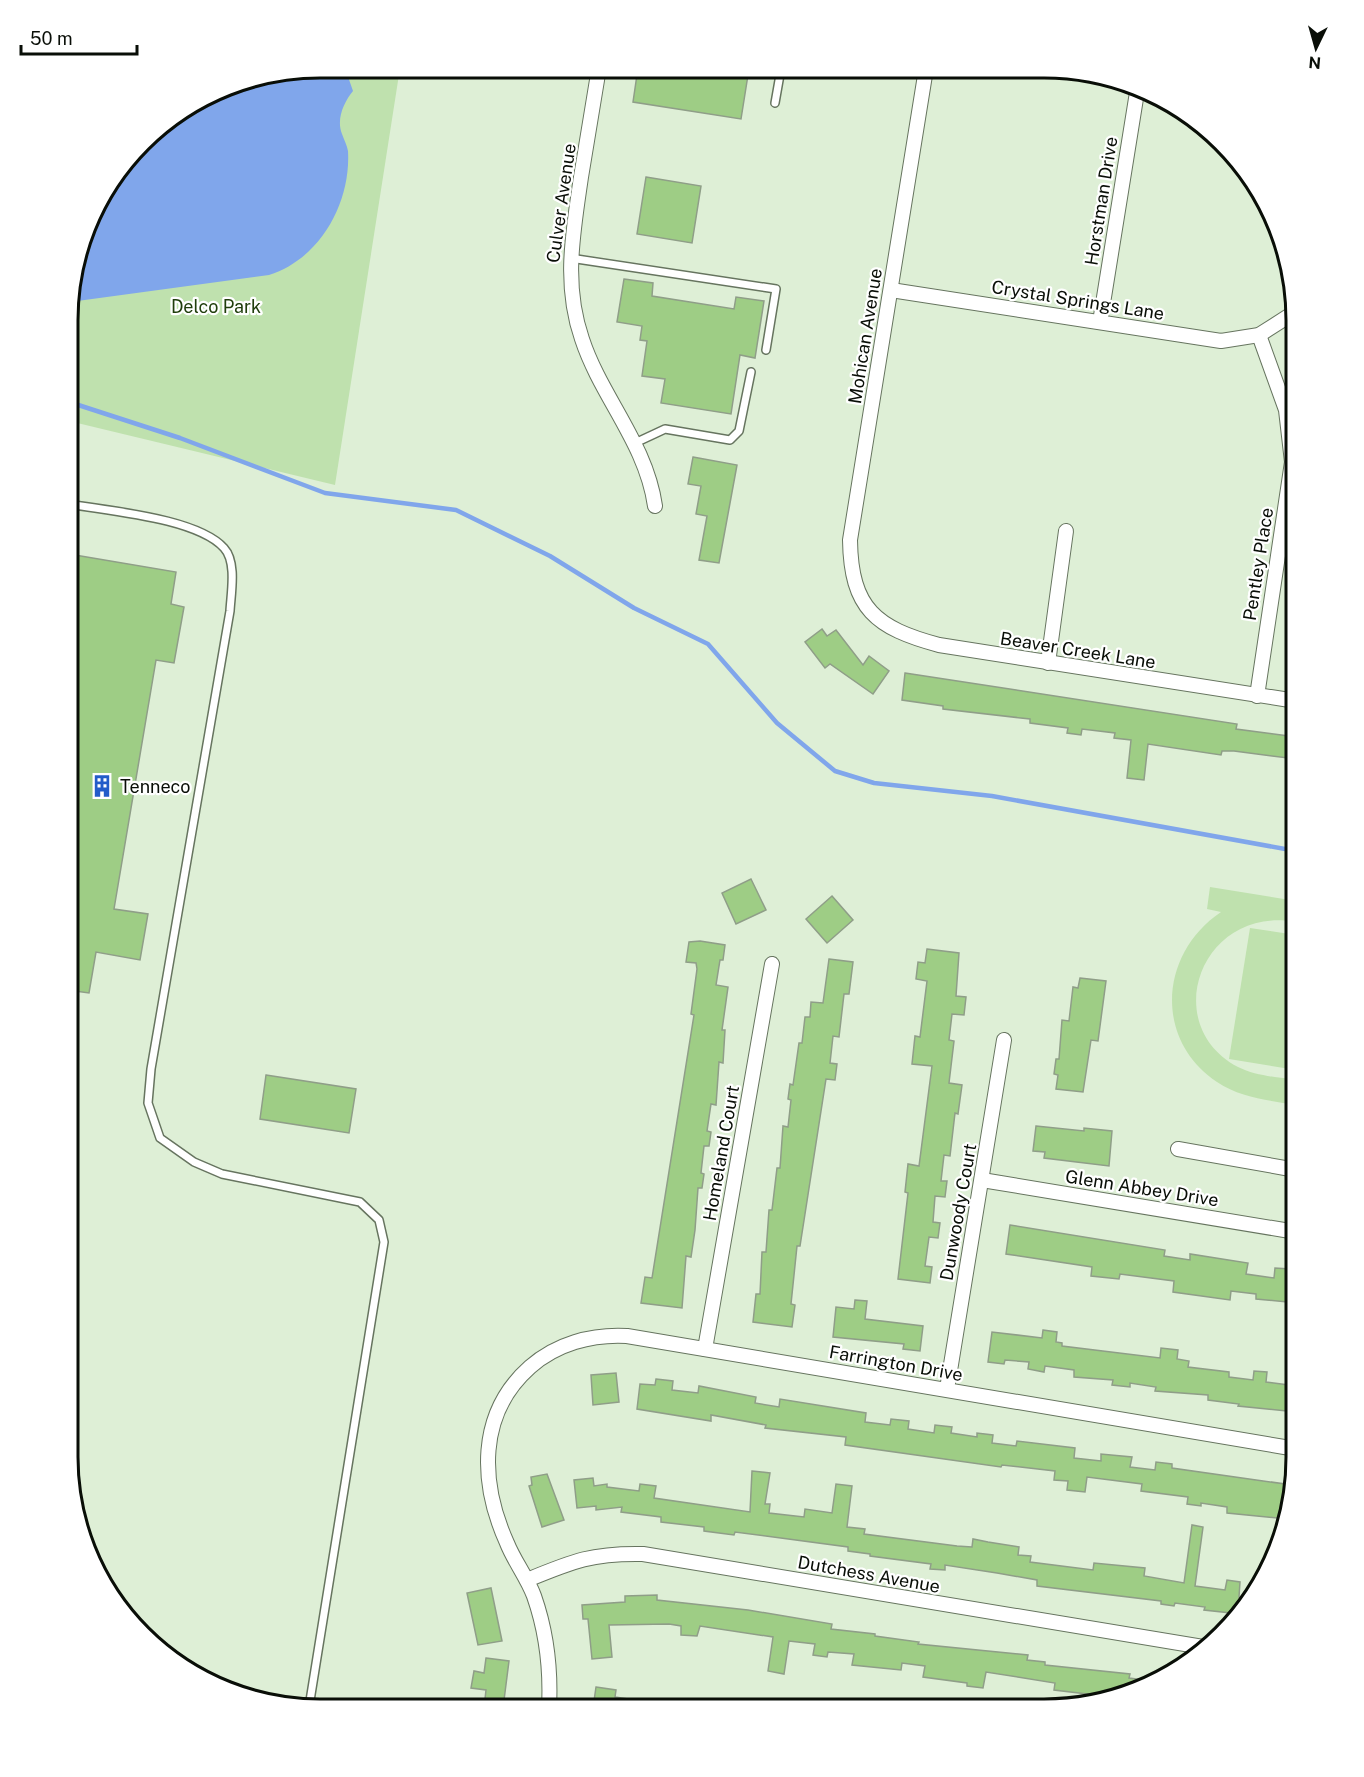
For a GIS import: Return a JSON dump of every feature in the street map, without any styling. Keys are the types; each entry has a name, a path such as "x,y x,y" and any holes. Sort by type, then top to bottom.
{"street":[{"name":"Culver Avenue","path":"597,78 570,258 571,298 581,338 635,443 647,472 655,506"},
{"name":"Mohican Avenue","path":"866,606 855,586 850,565 850,540 925,78"},
{"name":"Horstman Drive","path":"1100,321 1136,96"},
{"name":"Crystal Springs Lane","path":"891,290 1221,341 1259,335"},
{"path":"1259,335 1286,318"},
{"name":"Pentley Place","path":"1259,335 1286,410"},
{"name":"Pentley Place","path":"1257,696 1286,502"},
{"path":"1048,663 1066,531"},
{"name":"Beaver Creek Lane","path":"866,606 878,619 912,638 939,645 1286,700"},
{"name":"Homeland Court","path":"705,1349 772,964"},
{"name":"Dunwoody Court","path":"947,1389 1004,1040"},
{"path":"1178,1149 1286,1168"},
{"name":"Glenn Abbey Drive","path":"982,1180 1286,1230"},
{"name":"Farrington Drive","path":"527,1580 507,1545 489,1490 489,1437 495,1416 507,1392 534,1364 556,1349 598,1336 627,1336 1286,1447"},
{"name":"Dutchess Avenue","path":"527,1580 579,1559 606,1553 643,1554 1195,1646"},
{"path":"527,1580 546,1640 549,1699"}],"lane":[{"path":"776,103 780,78"},
{"path":"570,258 776,289 766,350"},
{"path":"635,443 665,429 730,440 739,431 751,372"},
{"path":"78,506 162,520 205,534 225,549 232,572 230,611 151,1069 148,1103 160,1138 194,1162 222,1174 360,1202 379,1220 384,1242 310,1698"}],"green space":[{"name":"Delco Park","path":"320,78 398,78 335,485 78,423 80,288 86,257 96,227 110,199 138,160 160,138 185,119 227,96 272,83"},
{"path":"1210,887 1286,899 1286,922 1263,922 1236,932 1215,949 1201,972 1196,998 1200,1024 1214,1048 1245,1070 1286,1079 1286,1103 1255,1098 1236,1092 1217,1082 1196,1064 1182,1043 1174,1020 1172,996 1176,972 1186,950 1201,929 1221,912 1207,909"},
{"path":"1250,928 1286,933 1286,1068 1229,1059"}],"water":[{"path":"348,78 353,91 340,117 340,128 348,151 348,171 338,209 329,226 303,256 269,275 79,301 86,257 96,227 119,185 138,160 160,138 199,110 227,96 257,86 288,80"}],"building":[{"path":"637,78 748,78 741,119 633,102"},
{"path":"646,177 701,186 692,243 637,234"},
{"path":"624,279 653,283 652,296 734,309 736,297 764,301 755,358 740,355 731,414 661,403 665,379 642,376 647,341 640,340 642,326 617,322"},
{"path":"693,457 737,465 719,563 699,560 707,516 696,514 701,486 688,484"},
{"name":"Tenneco","path":"78,556 176,572 171,604 184,607 174,663 156,660 114,909 148,914 140,960 96,952 89,993 78,991"},
{"path":"822,629 827,636 836,630 863,665 869,656 889,671 873,694 830,664 825,668 805,642"},
{"path":"905,673 1237,724 1236,729 1286,736 1286,758 1234,751 1222,751 1221,755 1148,744 1144,780 1127,778 1131,740 1114,738 1115,733 1082,729 1081,735 1067,733 1068,728 1030,723 1030,719 943,709 943,706 902,700"},
{"path":"751,879 766,910 736,924 722,893"},
{"path":"832,896 853,920 827,943 806,919"},
{"path":"700,941 725,945 716,985 728,987 722,1030 725,1030 723,1063 719,1062 716,1105 711,1104 707,1131 711,1132 709,1146 704,1146 701,1173 704,1174 702,1188 698,1188 691,1257 686,1256 682,1308 641,1303 645,1277 652,1278 694,1015 691,1014 697,969 696,963 686,962 689,942"},
{"path":"927,949 959,953 956,996 966,997 964,1015 952,1014 949,1040 954,1041 949,1083 962,1085 958,1114 955,1113 950,1156 944,1155 941,1181 947,1181 945,1197 935,1196 933,1222 940,1223 938,1238 929,1237 925,1266 932,1267 930,1283 898,1279 908,1193 905,1192 908,1164 919,1166 932,1066 912,1064 915,1036 920,1037 927,981 916,979 918,962 925,963"},
{"path":"829,959 853,962 849,994 844,994 839,1037 833,1036 830,1063 837,1064 835,1080 826,1079 800,1246 797,1246 791,1304 795,1305 792,1327 753,1322 756,1294 760,1294 762,1252 766,1252 769,1210 772,1210 777,1168 780,1168 783,1126 788,1127 790,1084 793,1085 799,1043 802,1043 805,1017 810,1017 811,1002 823,1003"},
{"path":"1080,978 1106,981 1098,1041 1091,1040 1083,1092 1056,1089 1058,1075 1054,1074 1056,1059 1059,1059 1062,1020 1069,1021 1073,987 1078,988"},
{"path":"266,1075 356,1089 349,1133 260,1119"},
{"path":"1036,1126 1084,1131 1084,1128 1112,1131 1109,1166 1044,1158 1045,1152 1033,1151"},
{"path":"1010,1225 1165,1250 1164,1256 1190,1260 1190,1254 1248,1263 1246,1274 1274,1278 1275,1268 1286,1269 1286,1302 1256,1299 1256,1294 1231,1291 1230,1300 1173,1292 1174,1281 1120,1274 1119,1279 1091,1276 1092,1267 1006,1254"},
{"path":"855,1300 867,1301 865,1319 923,1326 920,1351 903,1349 904,1344 833,1337 836,1307 854,1309"},
{"path":"1043,1330 1057,1332 1056,1342 1062,1343 1062,1346 1160,1358 1161,1348 1178,1350 1177,1359 1189,1361 1188,1367 1229,1372 1229,1377 1253,1380 1254,1371 1267,1372 1266,1382 1286,1385 1286,1411 1238,1406 1239,1404 1208,1400 1208,1395 1155,1391 1156,1387 1130,1383 1130,1387 1112,1385 1113,1380 1074,1377 1074,1370 1045,1366 1044,1372 1028,1369 1029,1362 1005,1360 1004,1364 988,1362 992,1332 1042,1338"},
{"path":"616,1373 619,1402 593,1405 591,1375"},
{"path":"656,1379 673,1381 672,1390 698,1393 699,1386 756,1397 755,1403 779,1407 780,1399 866,1413 865,1422 890,1425 891,1419 909,1421 908,1429 934,1433 935,1425 952,1427 951,1433 977,1437 977,1433 993,1435 992,1443 1016,1446 1017,1441 1075,1448 1074,1458 1101,1461 1101,1454 1132,1457 1130,1467 1155,1470 1156,1462 1172,1464 1172,1468 1284,1484 1284,1489 1278,1518 1227,1513 1227,1507 1201,1503 1201,1506 1187,1504 1188,1497 1141,1491 1142,1484 1087,1477 1085,1492 1067,1490 1068,1481 1054,1480 1055,1471 1002,1465 1001,1467 845,1445 846,1437 765,1428 766,1425 711,1415 711,1421 637,1409 640,1384 655,1385"},
{"path":"752,1471 770,1473 765,1504 770,1504 769,1513 804,1517 805,1509 832,1513 836,1484 852,1486 847,1527 865,1529 864,1534 972,1547 973,1539 1019,1547 1018,1555 1031,1556 1030,1562 1093,1570 1094,1563 1145,1568 1144,1576 1184,1583 1192,1525 1203,1527 1195,1586 1225,1590 1227,1580 1240,1582 1239,1597 1241,1597 1229,1613 1204,1610 1205,1607 1175,1603 1174,1606 1161,1604 1161,1601 1037,1586 1037,1580 945,1565 945,1570 930,1569 931,1564 870,1556 870,1554 848,1551 848,1547 735,1532 734,1535 704,1531 704,1527 661,1522 661,1517 621,1512 622,1507 596,1510 596,1506 577,1508 574,1480 593,1478 594,1486 607,1484 607,1487 639,1491 640,1484 656,1486 654,1498 750,1512"},
{"path":"547,1474 564,1520 542,1527 529,1486 532,1485 531,1477"},
{"path":"491,1588 502,1641 478,1645 467,1593"},
{"path":"657,1595 657,1600 748,1610 832,1624 831,1629 875,1634 875,1636 919,1642 918,1644 1028,1655 1027,1660 1045,1662 1045,1665 1130,1674 1129,1678 1140,1679 1090,1694 1054,1690 1055,1683 986,1672 983,1688 967,1686 967,1683 923,1677 925,1666 902,1663 901,1670 852,1665 854,1654 828,1652 827,1657 813,1655 815,1644 789,1641 784,1674 768,1671 773,1637 700,1626 697,1636 681,1635 681,1626 669,1624 609,1625 612,1657 592,1659 588,1619 583,1619 582,1605 625,1602 625,1596"},
{"path":"486,1658 509,1661 504,1699 485,1699 486,1690 471,1688 474,1671 484,1673"},
{"path":"596,1687 616,1690 615,1697 628,1699 594,1699"}],"waterway":[{"path":"78,405 180,438 325,493 456,510 550,556 634,608 708,644 777,723 835,771 874,783 992,796 1286,849"}],"place":[{"name":"Tenneco","path":"102,786"}]}
